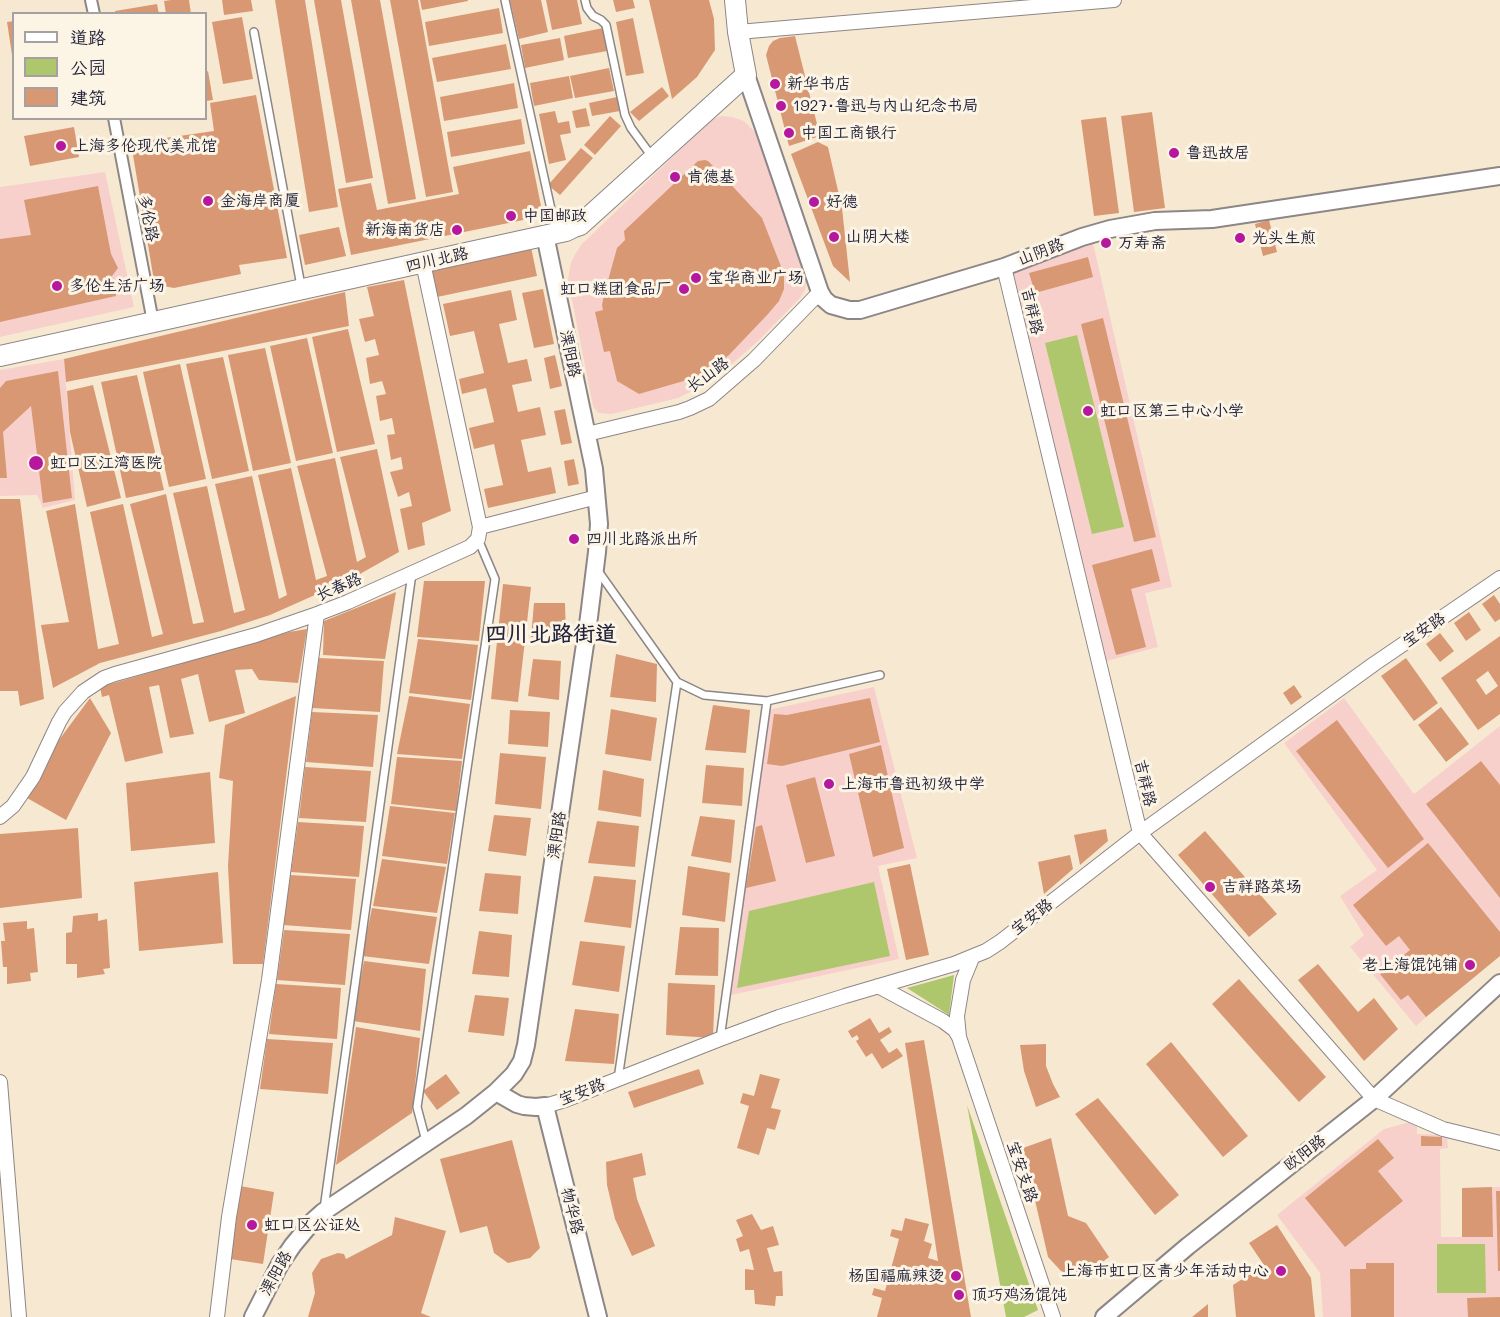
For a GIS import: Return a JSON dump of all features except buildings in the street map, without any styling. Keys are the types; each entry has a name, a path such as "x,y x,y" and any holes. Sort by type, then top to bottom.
{"main road":[{"path":"735,0 746,75"},
{"name":"四川北路","path":"0,356 566,231 580,225 746,75"}],"street":[{"path":"738,32 1114,0"},
{"path":"746,75 820,292"},
{"name":"多伦路","path":"114,120 153,322"},
{"name":"山阴路","path":"820,292 831,305 849,310 860,310 1004,267 1082,237 1132,225 1155,221 1212,219 1500,176"},
{"name":"溧阳路","path":"253,1317 275,1273 304,1230 323,1212 466,1116 496,1092 514,1074 522,1061 596,567 599,524 587,434 551,234"},
{"path":"423,263 479,533 597,497"},
{"name":"吉祥路","path":"1004,267 1140,833 1374,1099 1443,1129 1500,1143"},
{"name":"长山路","path":"587,434 680,412 709,399 754,360 820,292"},
{"name":"长春路","path":"0,818 13,806 33,777 58,722 65,712 94,684 115,674 237,641 348,602 470,547 479,533"},
{"name":"宝安路","path":"496,1092 524,1106 545,1106 799,1011 972,958 1000,942 1140,833 1374,664 1500,578"},
{"path":"217,1317 229,1217 269,980 317,614"},
{"name":"宝安支路","path":"959,1037 957,1016 963,980 972,958"},
{"name":"欧阳路","path":"1104,1317 1188,1246 1374,1099 1500,983"},
{"name":"宝安支路","path":"878,986 944,1021 955,1030 959,1037 1053,1317"},
{"path":"0,1082 19,1317"},
{"name":"物华路","path":"545,1106 598,1317"}],"lane":[{"path":"505,0 551,234"},
{"path":"585,0 593,16 606,25 625,115 631,128 653,158"},
{"path":"254,32 302,290"},
{"path":"426,1144 417,1107 495,579 479,533"},
{"path":"596,567 677,682 704,695 766,701 880,675"},
{"path":"323,1212 412,573"},
{"path":"618,1078 677,682"},
{"path":"720,1039 766,701"}],"shaded area":[{"name":"宝华商业广场","path":"721,116 744,121 757,134 805,265 807,279 805,290 759,340 704,385 678,398 612,414 598,413 593,406 568,280 574,256 581,245 711,120"},
{"path":"105,172 134,307 0,337 0,187"},
{"name":"虹口区第三中心小学","path":"1093,243 1172,587 1145,593 1158,647 1103,662 1013,272"},
{"name":"虹口区江湾医院","path":"64,359 75,500 43,508 37,495 0,496 0,370"},
{"name":"上海市鲁迅初级中学","path":"874,687 917,858 878,866 899,959 731,995 768,710"},
{"path":"1344,698 1414,794 1500,726 1500,953 1416,1026 1350,947 1364,935 1340,896 1377,870 1284,743"},
{"path":"1417,1120 1417,1134 1447,1135 1448,1148 1440,1149 1441,1237 1462,1237 1462,1188 1500,1187 1500,1317 1323,1317 1320,1273 1277,1215 1384,1129"}],"green space":[{"path":"1077,335 1124,527 1092,534 1045,343"},
{"path":"874,882 890,956 737,988 749,911"},
{"path":"954,975 949,1015 907,988"},
{"path":"967,1105 1038,1310 1024,1317 1006,1317"},
{"path":"1437,1244 1485,1244 1486,1293 1437,1293"}],"place":[{"name":"新华书店","path":"775,84"},
{"name":"1927·鲁迅与内山纪念书局","path":"781,106"},
{"name":"中国工商银行","path":"789,133"},
{"name":"上海多伦现代美术馆","path":"61,146"},
{"name":"鲁迅故居","path":"1174,153"},
{"name":"肯德基","path":"675,177"},
{"name":"金海岸商厦","path":"208,201"},
{"name":"好德","path":"814,202"},
{"name":"中国邮政","path":"511,216"},
{"name":"新海南货店","path":"457,230"},
{"name":"山阴大楼","path":"834,237"},
{"name":"光头生煎","path":"1240,238"},
{"name":"万寿斋","path":"1106,243"},
{"name":"宝华商业广场","path":"696,278"},
{"name":"多伦生活广场","path":"57,286"},
{"name":"虹口糕团食品厂","path":"684,289"},
{"name":"虹口区第三中心小学","path":"1088,411"},
{"name":"虹口区江湾医院","path":"36,463"},
{"name":"四川北路派出所","path":"574,539"},
{"name":"上海市鲁迅初级中学","path":"829,784"},
{"name":"吉祥路菜场","path":"1210,887"},
{"name":"老上海馄饨铺","path":"1470,965"},
{"name":"虹口区公证处","path":"252,1225"},
{"name":"上海市虹口区青少年活动中心","path":"1281,1271"},
{"name":"杨国福麻辣烫","path":"956,1276"},
{"name":"顶巧鸡汤馄饨","path":"959,1295"}],"district":[{"name":"四川北路街道","path":"551,634"}]}
